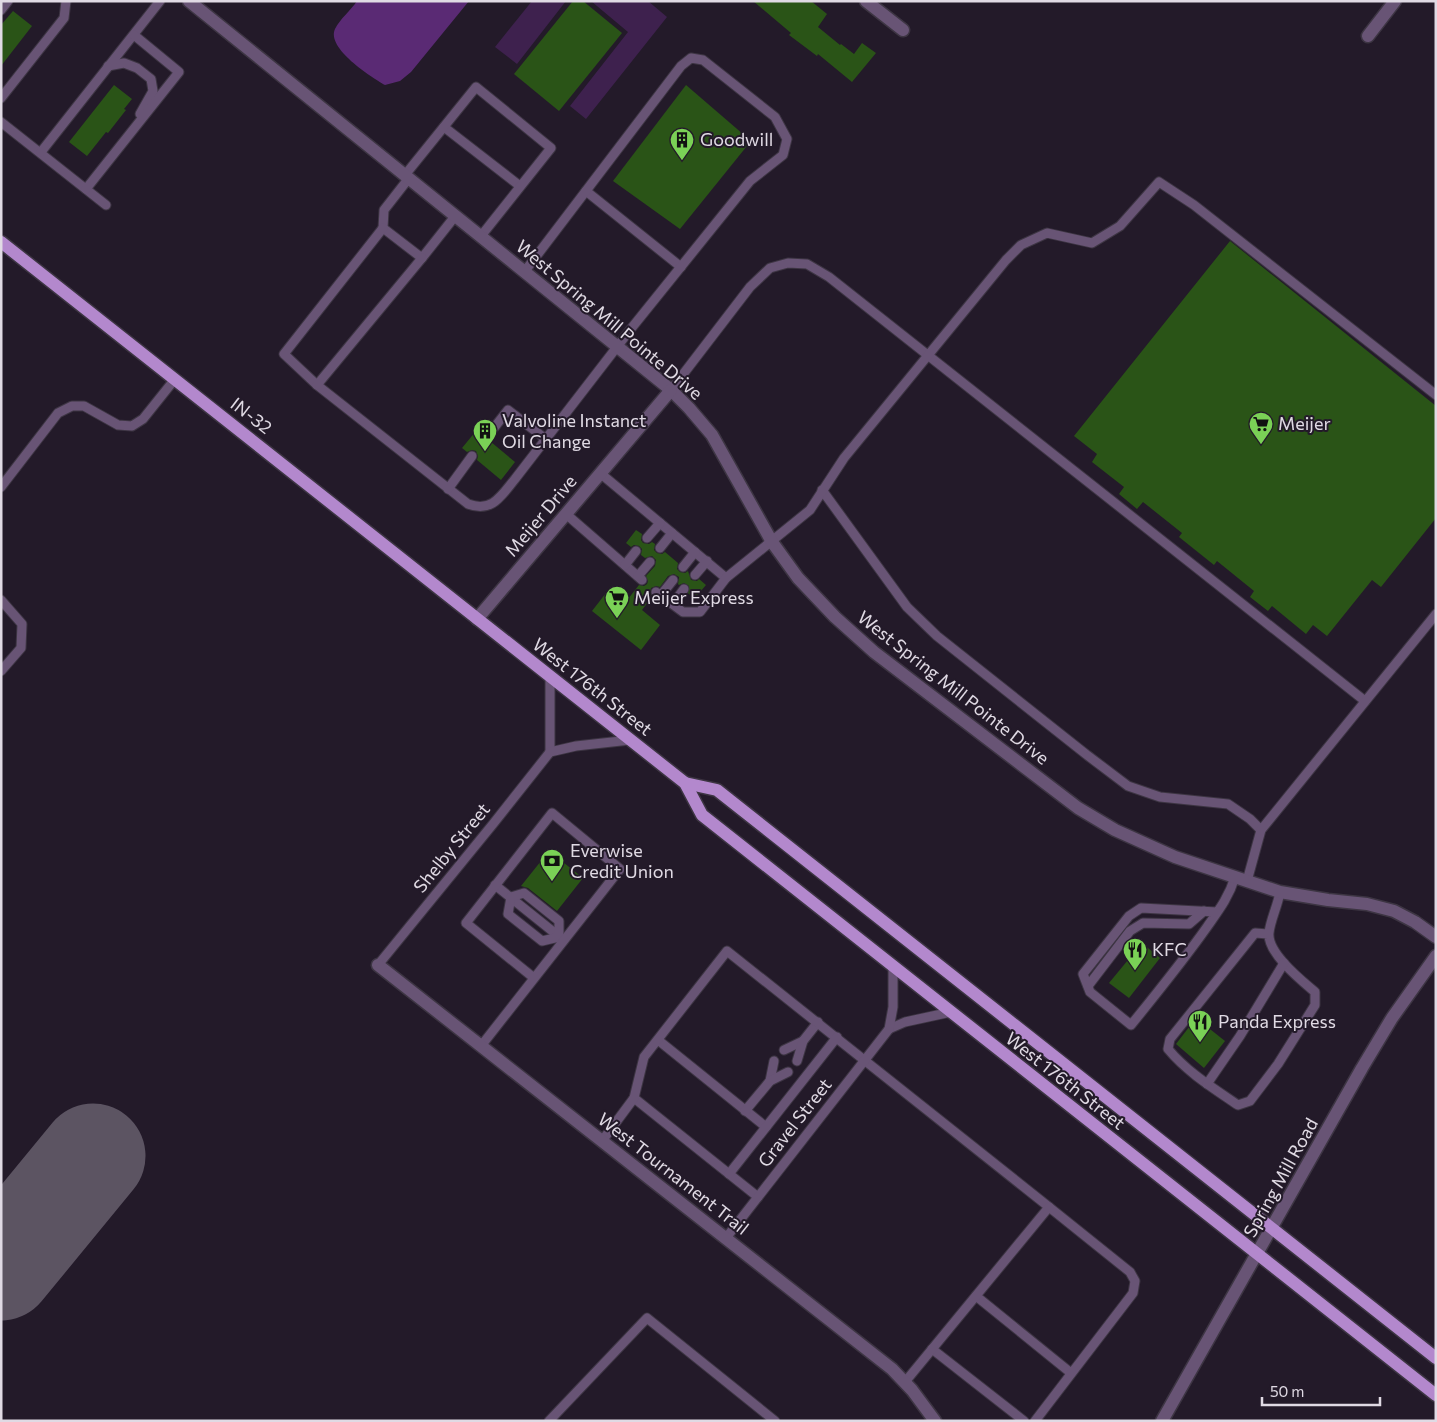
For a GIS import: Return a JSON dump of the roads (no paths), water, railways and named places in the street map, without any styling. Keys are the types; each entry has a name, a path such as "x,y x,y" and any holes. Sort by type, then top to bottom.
{"main road":[{"name":"IN-32","path":"1,242 477,619"},
{"name":"West 176th Street","path":"477,619 685,783 702,814 1436,1395"},
{"name":"West 176th Street","path":"685,783 717,790 1436,1358"}],"street":[{"name":"West Spring Mill Pointe Drive","path":"188,1 672,390 712,436 772,542 798,578 835,617 874,652 1078,808 1115,830 1175,857 1280,892 1367,904 1394,911 1415,922 1436,937"},
{"path":"866,1 903,30"},
{"path":"1368,36 1395,1"},
{"name":"Meijer Drive","path":"477,619 672,390"},
{"name":"Spring Mill Road","path":"1162,1421 1258,1255 1362,1068 1392,1018 1436,956"},
{"name":"West Tournament Trail","path":"378,964 892,1369 905,1382 935,1421"}],"lane":[{"path":"1,10 8,1"},
{"path":"1,98 64,18 66,1"},
{"path":"40,152 160,1"},
{"path":"86,189 179,72 134,35"},
{"path":"481,236 551,148 476,87 444,126 384,210 384,228 284,354 317,385 448,489 468,504 476,507 486,507 501,496 750,181 783,155 787,139 776,117 703,60 691,58 680,66 525,271"},
{"path":"108,66 124,63 138,68 151,79 153,91 128,136"},
{"path":"1,122 106,205"},
{"path":"444,126 520,186"},
{"path":"673,580 658,594 683,612 700,612 726,578 810,510 844,458 1006,260 1021,245 1047,234 1092,243 1120,226 1158,182 1194,205 1436,395"},
{"path":"586,191 681,267"},
{"path":"317,385 456,215"},
{"path":"384,228 422,258"},
{"path":"672,390 750,287 770,268 788,263 807,264 829,277 1365,702"},
{"path":"1,487 58,413 72,406 84,406 118,425 132,426 143,419 175,379"},
{"path":"486,438 508,410 546,440"},
{"path":"448,489 472,456"},
{"path":"600,473 726,578"},
{"path":"822,490 906,607 943,641 1087,755 1128,786 1160,798 1228,804 1250,819 1261,830"},
{"path":"566,514 640,578 650,562"},
{"path":"647,538 660,523"},
{"path":"660,548 672,533"},
{"path":"624,565 636,551"},
{"path":"683,567 695,552"},
{"path":"695,576 707,562"},
{"path":"673,604 684,589"},
{"path":"1,600 22,624 21,648 1,672"},
{"path":"1247,881 1261,830 1436,614"},
{"path":"550,676 550,752 576,746 630,740"},
{"name":"Shelby Street","path":"378,964 550,752"},
{"path":"481,1046 534,978 561,939 620,869 552,813 466,923 534,978"},
{"path":"1217,912 1141,908 1129,916 1083,974 1090,992 1131,1025 1185,958 1217,912 1230,893 1235,877"},
{"path":"495,885 561,939"},
{"path":"1268,934 1255,933 1170,1039 1168,1049 1178,1061 1238,1105 1250,1101 1283,1055 1315,1004 1315,992 1276,954 1268,934 1278,905 1280,892"},
{"path":"511,897 508,914 542,941 561,939"},
{"path":"1088,986 1130,931 1143,923 1189,924 1204,911"},
{"path":"602,1141 634,1098 644,1057 728,951 1130,1272 1135,1281 1133,1293 1034,1421"},
{"path":"1207,1084 1240,1036 1284,963"},
{"name":"Gravel Street","path":"726,1238 889,1028 893,1007 893,966"},
{"path":"889,1028 905,1022 951,1012"},
{"path":"803,1041 791,1055 818,1022"},
{"path":"729,1174 837,1037"},
{"path":"658,1040 766,1127"},
{"path":"746,1111 781,1067 770,1081"},
{"path":"634,1098 758,1197"},
{"path":"905,1382 1049,1207"},
{"path":"976,1296 1071,1374"},
{"path":"549,1421 647,1318 775,1421"},
{"path":"932,1349 1024,1421"}],"place":[{"name":"Goodwill","path":"682,161"},
{"name":"Meijer","path":"1261,445"},
{"name":"Valvoline Instanct Oil Change","path":"485,452"},
{"name":"Meijer Express","path":"617,619"},
{"name":"Everwise Credit Union","path":"552,882"},
{"name":"KFC","path":"1135,971"},
{"name":"Panda Express","path":"1200,1043"}]}
